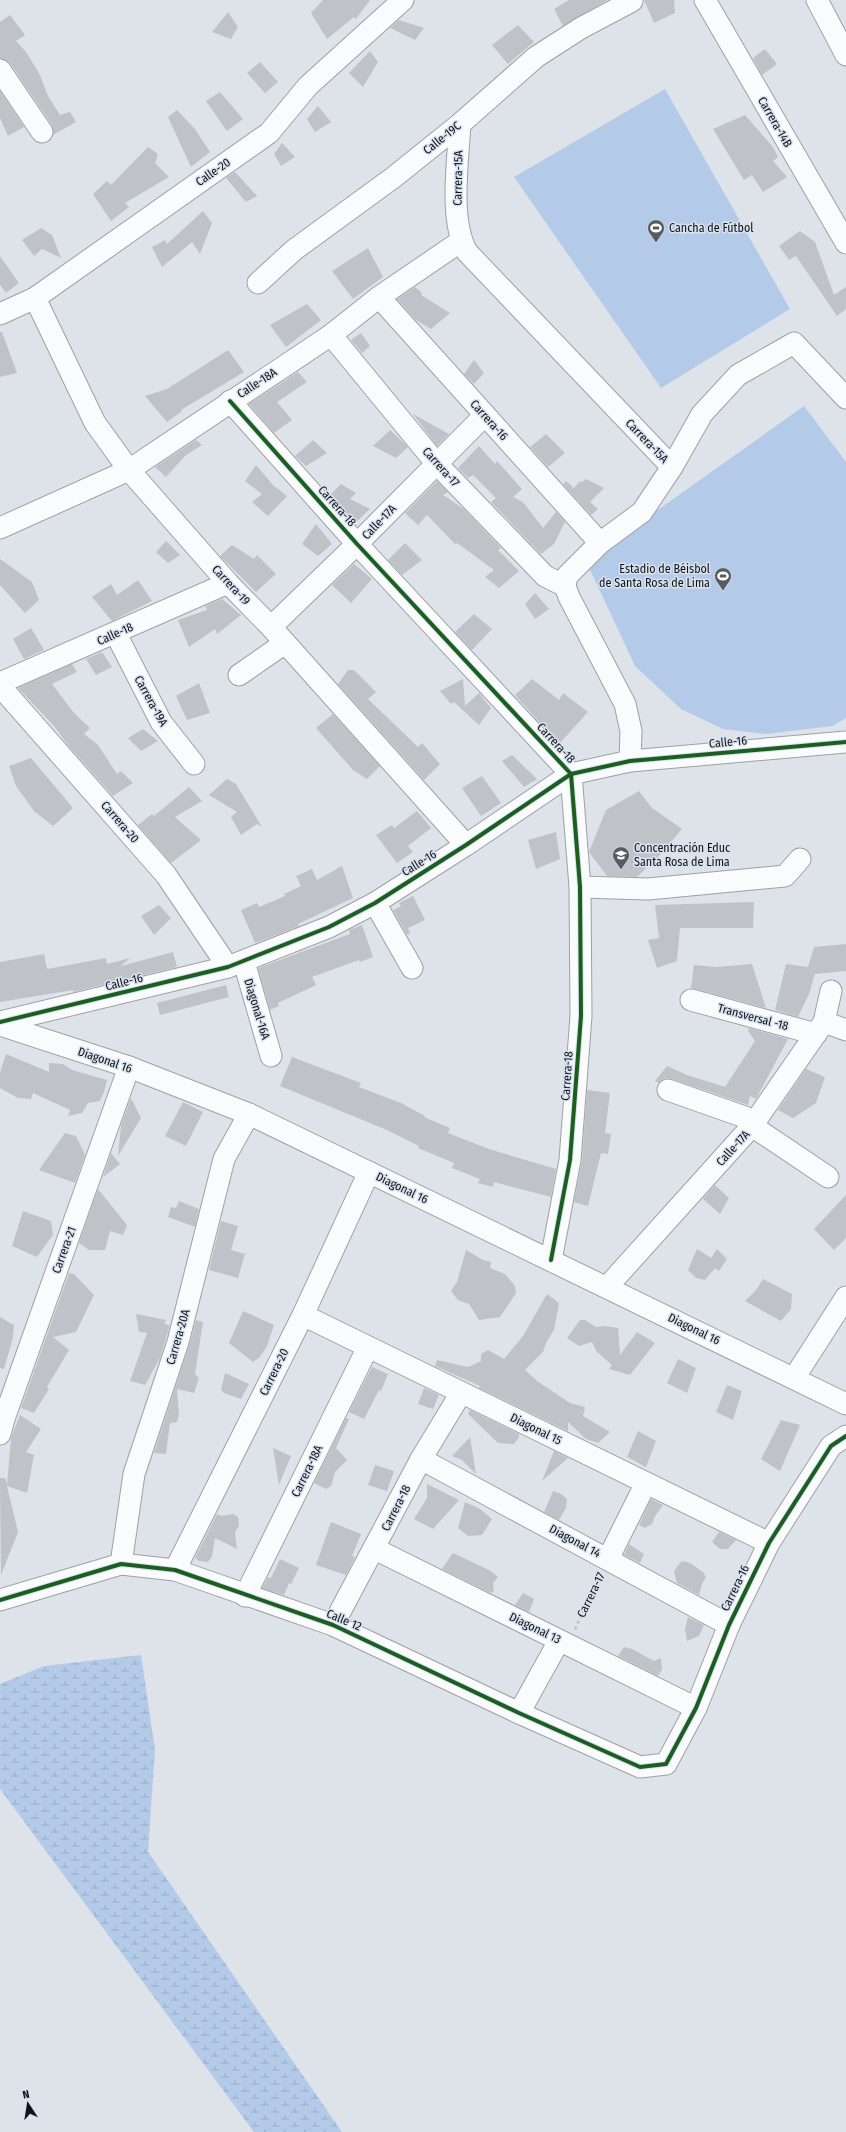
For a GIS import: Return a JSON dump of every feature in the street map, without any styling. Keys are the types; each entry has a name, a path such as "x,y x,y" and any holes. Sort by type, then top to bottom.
{"street":[{"name":"Carrera-14B","path":"705,0 846,244"},
{"path":"817,0 846,55"},
{"name":"Calle-20","path":"0,314 35,298 269,133 308,86 398,1"},
{"name":"Calle-19C","path":"258,283 319,231 394,177 460,124 536,57 581,28 632,1"},
{"path":"0,70 42,132"},
{"name":"Carrera-15A","path":"460,124 457,205 461,241 467,252 672,467 642,512 600,543 567,576 565,586"},
{"name":"Calle-18A","path":"0,528 129,470 230,401 331,335 379,297 461,241"},
{"name":"Carrera-16","path":"379,297 600,543"},
{"name":"Carrera-19","path":"35,298 95,423 129,470 228,583 285,642 466,845"},
{"name":"Carrera-17","path":"331,335 436,463 545,576 565,586"},
{"path":"672,467 702,414 738,375 794,343 846,398"},
{"name":"Carrera-18","path":"230,401 358,544 571,774 580,887 581,1016 572,1145 551,1260"},
{"name":"Calle-17A","path":"271,627 358,544 436,463 485,415"},
{"name":"Calle-18","path":"0,684 116,634 228,583"},
{"path":"565,586 626,704 631,731 630,761"},
{"name":"Carrera-19A","path":"116,634 161,722 194,764"},
{"path":"239,675 285,642"},
{"name":"Carrera-20","path":"0,684 166,874 236,964"},
{"name":"Calle-16","path":"0,1023 236,964 329,927 375,903 466,845 571,774 630,761 846,742"},
{"path":"580,887 648,889 785,876 800,859"},
{"path":"375,903 412,968"},
{"name":"Diagonal-16A","path":"236,964 271,1056"},
{"name":"Calle-17A","path":"607,1287 754,1123 820,1028 831,990"},
{"name":"Transversal -18","path":"691,1000 820,1028 846,1030"},
{"name":"Diagonal 16","path":"0,1023 130,1067 249,1114 846,1404"},
{"name":"Carrera-21","path":"0,1434 7,1409 130,1067"},
{"path":"668,1090 754,1123 828,1177"},
{"name":"Carrera-20A","path":"121,1564 134,1474 178,1342 224,1159 249,1114"},
{"name":"Carrera-20","path":"175,1570 303,1315 369,1172"},
{"path":"794,1378 846,1297"},
{"name":"Diagonal 15","path":"303,1315 769,1543"},
{"name":"Carrera-18A","path":"245,1596 368,1347"},
{"name":"Carrera-18","path":"333,1625 375,1549 420,1459 461,1393"},
{"name":"Carrera-16","path":"666,1764 696,1708 729,1625 769,1543 831,1446 846,1436"},
{"name":"Diagonal 14","path":"420,1459 729,1625"},
{"name":"Carrera-17","path":"608,1559 646,1483"},
{"name":"Diagonal 13","path":"375,1549 696,1708"},
{"name":"Calle 12","path":"0,1600 121,1564 175,1570 245,1596 333,1625 519,1713 640,1767 666,1764"},
{"path":"519,1713 564,1642"}],"green space":[{"name":"Cancha de Fútbol","path":"665,89 790,309 661,388 514,177"},
{"name":"Estadio de Béisbol de Santa Rosa de Lima","path":"804,406 846,462 846,718 832,726 766,734 723,729 681,709 635,666 586,561"},
{"path":"141,1655 155,1750 148,1852 342,2132 254,2132 0,1789 0,1684 44,1666"}],"building":[{"path":"323,0 370,0 356,19 354,17 327,39 311,13"},
{"path":"569,0 608,0 563,26 554,9"},
{"path":"644,0 674,0 675,13 654,23"},
{"path":"228,12 238,27 231,39 212,32"},
{"path":"10,15 25,35 16,41 26,52 40,75 48,96 60,115 70,112 76,122 53,135 52,125 10,63 0,58 0,22"},
{"path":"399,20 424,28 415,40 390,28"},
{"path":"518,25 534,42 508,64 492,45"},
{"path":"765,49 777,64 762,75 753,58"},
{"path":"370,51 378,62 363,87 349,73"},
{"path":"260,62 278,82 265,93 247,73"},
{"path":"0,91 24,127 8,136 0,118"},
{"path":"220,92 243,119 227,131 206,101"},
{"path":"318,106 331,122 315,132 307,119"},
{"path":"177,110 195,129 210,152 191,167 168,117"},
{"path":"745,115 773,147 778,157 773,161 787,177 763,192 752,175 744,180 713,129"},
{"path":"282,143 295,157 281,166 274,154"},
{"path":"148,147 158,154 155,163 169,177 125,203 129,207 111,221 93,194 107,181 111,185"},
{"path":"235,172 257,196 246,202 226,178"},
{"path":"203,211 212,223 200,254 192,242 162,267 152,247 165,240 167,244"},
{"path":"41,228 52,235 61,258 42,249 34,256 22,240"},
{"path":"800,231 815,242 834,295 846,287 846,309 837,316 796,256 789,260 779,246"},
{"path":"368,248 383,277 353,299 332,271"},
{"path":"0,256 19,283 6,293 0,285"},
{"path":"415,287 422,293 421,295 450,313 431,329 416,320 397,299"},
{"path":"307,304 321,320 286,347 270,325"},
{"path":"0,332 2,332 17,373 0,377"},
{"path":"361,333 370,346 362,353 351,340"},
{"path":"228,350 244,372 181,410 182,411 167,422 145,396 167,389"},
{"path":"474,360 484,373 474,384 464,374"},
{"path":"298,372 307,382 277,402 292,420 274,433 249,404"},
{"path":"413,414 449,434 437,446"},
{"path":"390,430 408,447 396,458 373,446"},
{"path":"546,434 565,453 548,467 530,447"},
{"path":"196,440 202,445 185,456 166,477 155,467"},
{"path":"313,440 327,453 306,466 295,456"},
{"path":"479,446 495,464 497,461 522,489 513,497 523,502 543,528 556,512 565,522 554,544 541,554 491,502 496,498 473,475 468,478 458,468"},
{"path":"256,465 273,485 287,496 268,516 252,502 262,494 245,481"},
{"path":"586,479 604,488 590,502 598,509 591,515 563,484 566,481 574,488 580,481 582,482"},
{"path":"437,481 448,492 443,495 464,509 501,548 498,550 519,571 499,588 485,577 494,570 457,543 455,544 427,515 418,525 405,513"},
{"path":"341,484 356,493 350,499 370,509 355,523 330,495"},
{"path":"316,524 332,544 318,556 302,544"},
{"path":"166,541 180,555 168,563 156,552"},
{"path":"405,543 422,560 402,575 388,560"},
{"path":"232,545 254,559 257,555 276,574 256,592 220,556"},
{"path":"0,559 32,582 39,600 25,613 0,585"},
{"path":"354,564 372,579 351,603 332,585"},
{"path":"138,580 152,601 112,621 92,597 111,584 117,595"},
{"path":"535,593 549,609 535,619 525,604"},
{"path":"222,599 241,615 217,634 215,629 189,647 178,620 207,610 205,606"},
{"path":"474,614 492,629 472,650 455,632"},
{"path":"31,628 44,650 24,659 13,639"},
{"path":"102,652 112,667 96,675 86,659"},
{"path":"72,664 77,672 52,684 74,713 90,728 84,734 98,745 117,774 121,771 133,783 113,796 68,745 54,726 18,688"},
{"path":"348,670 354,670 376,692 368,699 418,747 422,743 440,764 424,780 338,684"},
{"path":"463,679 465,706 479,693 491,708 479,725 454,702 451,704 440,691"},
{"path":"532,679 559,700 563,693 588,712 559,744 515,695"},
{"path":"199,683 210,713 187,720 176,696"},
{"path":"333,714 380,766 367,779 353,770 316,728"},
{"path":"143,729 158,741 141,751 128,738"},
{"path":"512,755 537,779 524,787 502,761"},
{"path":"31,758 73,808 53,826 34,811 16,786 9,766"},
{"path":"482,776 501,803 481,816 462,788"},
{"path":"227,779 236,784 262,827 257,824 241,835 231,817 237,812 209,795"},
{"path":"189,787 202,801 175,817 201,840 171,863 138,825 152,814 154,816"},
{"path":"639,791 652,808 682,829 659,856 637,877 607,876 589,852 606,810"},
{"path":"417,811 431,828 408,846 413,852 397,863 376,835 392,825 394,828"},
{"path":"556,832 560,859 536,869 528,840"},
{"path":"342,866 353,898 298,924 299,926 255,943 241,910 257,903 259,907 285,896 284,894 301,886 296,876 312,869 317,880"},
{"path":"413,896 425,920 408,928 410,933 407,935 393,910 401,906 399,903"},
{"path":"754,902 753,928 680,928 677,961 657,968 648,940 659,938 655,905"},
{"path":"159,905 171,918 154,935 141,916"},
{"path":"362,925 373,957 360,962 359,960 312,977 316,985 278,1003 279,1006 270,1010 258,968 350,934 349,930"},
{"path":"846,944 846,971 815,974 809,994 798,1017 775,1010 786,964 808,967 814,947"},
{"path":"173,952 177,967 73,992 73,990 0,1002 0,962 44,954 47,969 106,958 107,964 130,958 121,966"},
{"path":"752,964 766,1008 691,988 694,965 717,967"},
{"path":"226,985 229,997 160,1015 157,1003"},
{"path":"749,1028 788,1039 756,1099 750,1096 748,1105 672,1079 665,1078 659,1083 655,1081 667,1066 687,1075 725,1087 755,1041 748,1031"},
{"path":"6,1054 49,1072 49,1063 63,1064 72,1070 107,1080 104,1092 100,1101 88,1103 82,1113 68,1116 70,1110 33,1093 31,1099 18,1098 0,1088 0,1073"},
{"path":"292,1057 361,1083 359,1087 401,1103 425,1116 424,1117 450,1128 448,1133 489,1149 556,1169 551,1197 494,1182 493,1187 478,1183 480,1179 452,1168 454,1163 418,1148 419,1146 387,1130 280,1086"},
{"path":"806,1069 825,1077 816,1103 793,1118 778,1110"},
{"path":"587,1090 610,1093 605,1133 611,1134 608,1154 601,1153 588,1206 574,1202 582,1161"},
{"path":"131,1098 141,1118 118,1156 121,1125"},
{"path":"183,1102 203,1112 186,1146 165,1136"},
{"path":"65,1133 76,1136 85,1155 75,1183 39,1170"},
{"path":"111,1153 120,1164 103,1177"},
{"path":"715,1185 729,1198 720,1214 703,1199"},
{"path":"98,1189 127,1225 123,1235 110,1231 105,1250 89,1250 79,1243"},
{"path":"846,1195 846,1238 834,1250 814,1229"},
{"path":"179,1201 199,1209 195,1227 168,1217 171,1207 176,1208"},
{"path":"23,1211 51,1221 53,1235 37,1257 12,1246"},
{"path":"221,1221 238,1226 231,1250 245,1254 238,1278 209,1270"},
{"path":"697,1249 711,1258 717,1249 727,1259 719,1271 715,1268 705,1280 696,1278 688,1270"},
{"path":"466,1250 483,1260 491,1262 490,1268 505,1274 515,1286 516,1293 500,1317 479,1320 469,1304 458,1300 451,1291 457,1282"},
{"path":"69,1273 74,1274 94,1295 76,1332 53,1337 69,1350 47,1387 49,1389 34,1413 21,1408"},
{"path":"763,1279 792,1294 791,1309 781,1321 745,1301 756,1290"},
{"path":"547,1294 559,1303 554,1330 546,1343 543,1352 525,1370 537,1381 570,1403 585,1407 583,1416 610,1432 598,1443 586,1439 568,1422 568,1431 479,1388 480,1386 435,1366 437,1360 468,1367 481,1361 481,1354 488,1350 504,1359 523,1336"},
{"path":"243,1311 274,1325 267,1346 260,1357 253,1362 229,1343"},
{"path":"136,1314 166,1320 164,1324 170,1325 160,1358 145,1385 130,1381 147,1333 139,1332"},
{"path":"0,1317 14,1325 13,1337 4,1369 0,1368"},
{"path":"196,1320 203,1322 195,1374 199,1378 194,1393 177,1389 179,1415 177,1422 170,1423 166,1454 154,1453 189,1346"},
{"path":"580,1320 585,1320 596,1327 605,1326 618,1328 620,1355 637,1332 655,1343 630,1375 609,1369 612,1365 597,1352 592,1342 579,1346 567,1338"},
{"path":"678,1359 696,1368 687,1393 667,1383"},
{"path":"372,1367 388,1374 381,1391 379,1390 364,1419 349,1412"},
{"path":"225,1373 249,1384 241,1399 224,1393 221,1390"},
{"path":"727,1385 742,1391 733,1420 716,1412"},
{"path":"424,1388 439,1395 433,1409 418,1404"},
{"path":"470,1410 519,1434 519,1437 514,1444 498,1443 468,1414"},
{"path":"20,1415 41,1429 26,1452 34,1455 27,1493 7,1486 18,1532 1,1575 0,1478 5,1478 7,1485 11,1438"},
{"path":"346,1418 349,1419 336,1448 347,1460 335,1472 331,1486 326,1489 314,1483"},
{"path":"781,1420 800,1425 780,1471 761,1459"},
{"path":"638,1431 656,1441 646,1467 627,1457"},
{"path":"470,1437 476,1474 462,1460 452,1456"},
{"path":"273,1448 291,1456 279,1485"},
{"path":"554,1451 568,1458 542,1481"},
{"path":"375,1465 394,1471 387,1491 368,1485"},
{"path":"427,1484 459,1500 433,1529 414,1519 427,1498"},
{"path":"553,1491 561,1494 567,1499 566,1508 559,1520 544,1512"},
{"path":"651,1499 663,1505 655,1516 652,1524 645,1528 639,1525"},
{"path":"465,1502 480,1509 492,1519 482,1535 468,1536 458,1528"},
{"path":"217,1514 222,1516 233,1514 238,1517 239,1526 235,1532 237,1549 215,1538 212,1557 208,1562 199,1561 195,1558"},
{"path":"331,1522 361,1534 352,1556 355,1557 346,1575 316,1565"},
{"path":"719,1532 736,1540 728,1549 720,1549 712,1542"},
{"path":"629,1544 644,1554 640,1563 624,1555"},
{"path":"453,1553 489,1570 498,1577 493,1583 494,1591 491,1593 442,1569"},
{"path":"280,1559 299,1568 291,1584 289,1583 284,1595 262,1588 268,1577 271,1578"},
{"path":"682,1561 690,1563 703,1572 706,1577 699,1595 677,1583 674,1572"},
{"path":"523,1593 534,1599 529,1612 515,1605"},
{"path":"688,1617 704,1625 699,1636 687,1641 685,1630"},
{"path":"624,1647 632,1649 654,1661 661,1658 662,1669 658,1676 618,1656"}],"cycle path":[{"path":"230,401 357,544 571,774 580,887 581,1016 570,1160 551,1260"},
{"path":"0,1022 228,967 329,927 375,903 466,845 571,774 630,761 846,742"},
{"path":"0,1600 121,1564 175,1570 333,1625 519,1713 640,1767 666,1764 696,1708 729,1625 769,1543 831,1446 846,1436"}],"place":[{"name":"Cancha de Fútbol","path":"656,243"},
{"name":"Estadio de Béisbol de Santa Rosa de Lima","path":"723,591"},
{"name":"Concentración Educ Santa Rosa de Lima","path":"621,870"}]}
